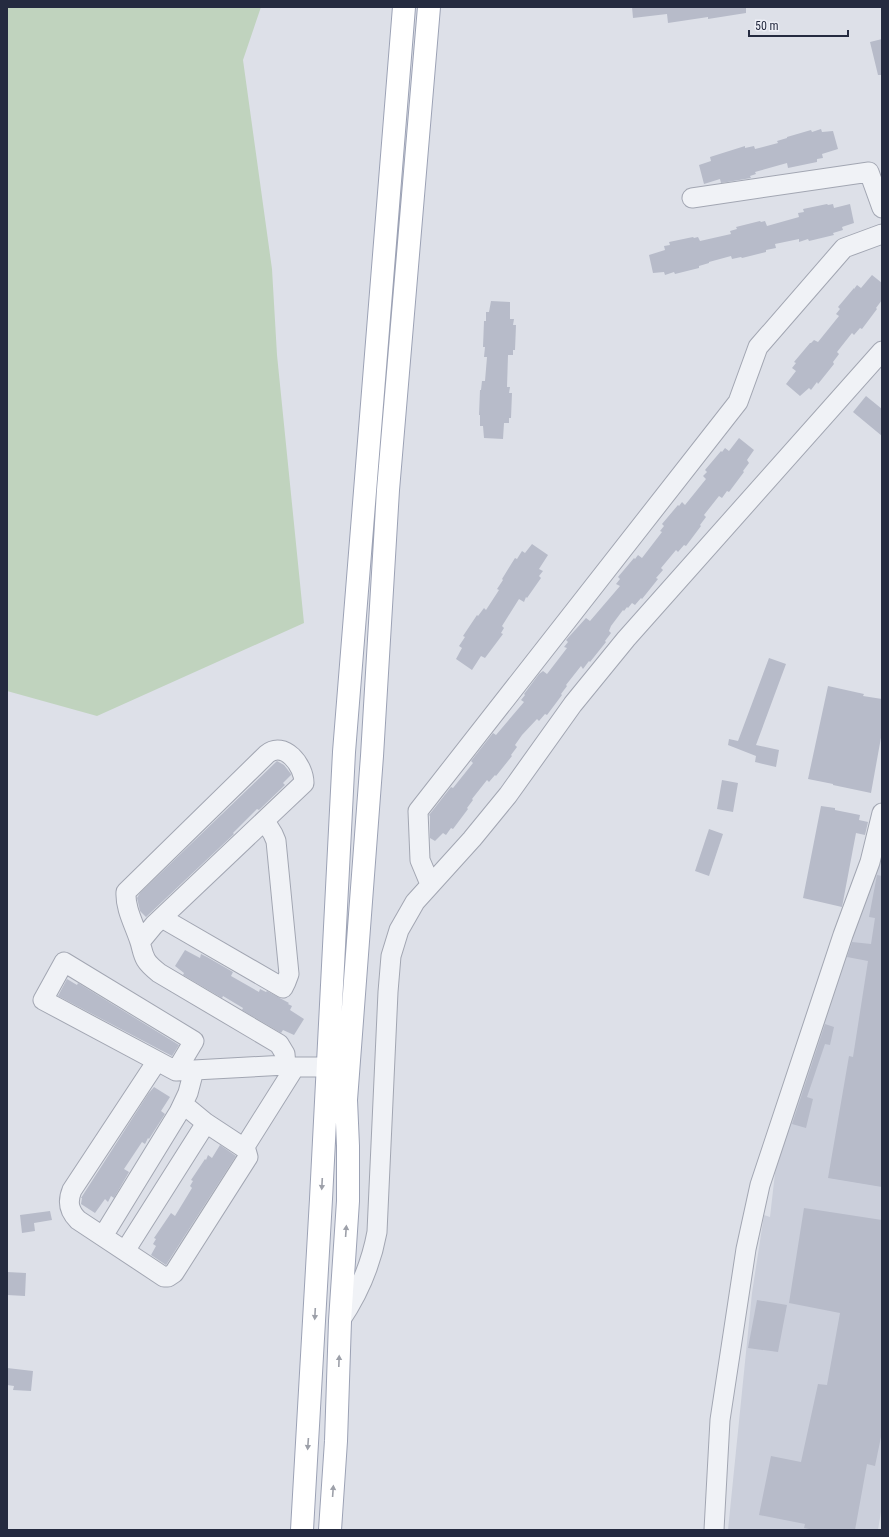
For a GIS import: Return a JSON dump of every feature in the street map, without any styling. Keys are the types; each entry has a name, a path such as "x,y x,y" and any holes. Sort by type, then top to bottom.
{"main road":[{"path":"302,1530 324,1145 344,752 404,7"},
{"path":"330,1530 336,1441 340,1321 348,1201 346,1100 372,764 388,490 429,7"},
{"path":"324,1145 348,1146"}],"street":[{"path":"692,198 869,172 882,208"},
{"path":"430,884 420,860 418,811 738,402 758,347 844,248 882,234"},
{"path":"340,1321 351,1305 363,1282 374,1251 377,1232 388,992 391,956 399,930 415,902 472,839 508,794 573,704 626,639 882,351"},
{"path":"140,942 162,918 304,782 302,769 287,752 278,749 272,750 267,754 126,892 127,906 140,942 141,951 146,962 158,973 279,1044 290,1066"},
{"path":"714,1530 720,1420 746,1249 760,1185 843,935 870,862 882,813"},
{"path":"162,918 283,988 289,974 276,841 265,821"},
{"path":"104,1236 183,1104 185,1070 194,1041 64,962 44,1000 157,1061 185,1070 290,1066 328,1068"},
{"path":"157,1061 69,1196 70,1209 73,1215 160,1276 164,1277 172,1276 247,1160 247,1153 244,1148 206,1124 183,1104"},
{"path":"244,1148 290,1066"},
{"path":"124,1251 206,1124"}],"shaded area":[{"path":"882,839 882,1506 878,1530 728,1530 752,1293 764,1215 770,1217 778,1147"}],"green space":[{"path":"7,7 261,7 243,60 272,269 277,355 304,623 97,716 7,691"}],"building":[{"path":"632,7 746,7 746,13 668,23 667,14 633,18"},
{"path":"882,39 882,75 878,75 870,42"},
{"path":"821,129 822,132 833,131 838,149 822,154 823,158 817,159 817,162 788,168 787,163 755,172 756,174 750,176 751,178 721,183 720,179 704,184 699,165 711,161 710,157 745,146 745,148 754,146 755,149 778,143 777,141 787,137 811,130 812,132"},
{"path":"833,204 834,208 850,204 854,223 842,227 843,230 833,233 834,235 809,241 808,239 799,242 799,239 775,244 776,248 742,258 732,259 731,256 709,262 699,266 699,268 675,274 674,272 665,275 664,272 653,273 649,255 665,250 664,246 670,245 669,242 693,237 698,237 700,241 731,234 730,231 737,229 736,227 760,221 765,221 767,226 799,217 798,213 804,212 803,209"},
{"path":"872,275 882,283 882,300 876,308 877,309 862,329 860,328 854,335 852,333 837,352 839,354 833,362 834,364 818,384 817,382 811,390 809,388 800,396 786,384 796,371 792,368 796,363 794,362 810,343 814,340 818,342 839,316 836,314 840,309 838,307 854,288 857,285 861,288"},
{"path":"491,301 510,302 510,319 514,319 513,325 516,325 515,350 513,350 513,355 508,355 507,387 510,387 509,393 512,393 511,418 509,418 509,423 504,423 503,439 484,438 483,426 480,426 479,415 480,390 482,381 485,381 487,357 484,357 485,347 483,347 484,321 486,321 486,312 489,312"},
{"path":"866,396 882,409 882,436 853,412"},
{"path":"739,438 754,450 747,460 749,463 743,471 744,472 729,492 727,491 722,498 719,496 704,515 706,517 700,525 701,526 686,546 684,545 678,552 676,550 661,568 663,570 656,578 658,579 642,599 641,598 635,605 632,603 628,608 627,607 624,611 623,610 611,626 609,631 611,633 605,641 606,642 583,669 581,666 566,685 567,686 561,694 562,695 547,715 545,714 539,721 537,719 522,735 515,745 517,747 511,755 512,756 496,776 495,775 489,782 487,780 472,799 473,800 467,808 468,809 453,829 451,828 446,835 443,833 435,841 430,838 429,815 451,787 453,788 473,763 471,761 493,733 496,735 524,702 521,700 525,695 524,694 539,674 543,671 547,674 567,648 564,647 568,642 566,640 586,618 590,621 620,586 616,584 620,579 618,577 634,558 635,559 638,555 642,558 662,532 660,531 664,526 662,524 678,505 679,506 682,502 685,505 706,479 703,476 707,472 705,470 721,451 722,452 725,448 729,451"},
{"path":"532,544 548,555 539,569 543,571 539,576 541,578 527,598 526,597 524,602 519,599 502,626 504,628 501,633 503,634 485,658 481,656 472,670 456,659 462,648 459,646 465,637 463,636 477,615 478,616 484,608 486,610 499,590 497,589 503,580 502,579 515,558 517,559 522,551 525,553"},
{"path":"769,658 786,664 756,745 779,750 776,767 755,762 756,756 728,745 729,739 738,741"},
{"path":"828,686 864,694 863,696 882,699 882,732 871,793 808,779"},
{"path":"277,761 284,765 291,774 283,783 285,785 259,810 257,809 233,833 234,834 146,917 140,911 137,898 140,893"},
{"path":"722,780 738,783 733,812 717,809"},
{"path":"821,806 860,815 859,820 868,822 865,835 856,833 842,907 803,898"},
{"path":"709,829 723,834 709,876 695,871"},
{"path":"877,875 882,876 882,1187 828,1178 849,1056 853,1057 868,961 847,957 852,942 871,944 875,918 869,917"},
{"path":"185,950 200,958 201,954 207,957 233,972 231,976 259,992 260,989 266,992 267,991 289,1003 288,1004 292,1006 290,1010 304,1019 294,1035 283,1030 281,1033 242,1010 243,1008 223,996 222,998 183,975 184,973 175,966"},
{"path":"67,979 77,985 78,983 179,1045 172,1056 58,996"},
{"path":"825,1024 834,1027 830,1045 825,1044 807,1097 813,1099 806,1128 792,1124"},
{"path":"154,1087 170,1097 161,1111 165,1114 149,1139 148,1138 145,1144 142,1142 124,1169 129,1172 114,1198 111,1196 108,1202 105,1199 95,1213 81,1204 81,1198"},
{"path":"220,1145 236,1156 166,1265 151,1255 156,1246 153,1244 156,1239 154,1238 171,1213 175,1216 192,1188 190,1186 193,1181 191,1180 208,1155 212,1158"},
{"path":"804,1208 882,1220 882,1432 875,1466 867,1464 855,1530 814,1530 804,1528 805,1524 759,1515 771,1456 801,1462 818,1384 827,1385 840,1313 789,1303"},
{"path":"50,1211 52,1220 34,1223 35,1231 22,1233 20,1215"},
{"path":"7,1272 26,1273 25,1296 7,1295"},
{"path":"757,1300 787,1305 778,1352 748,1348"},
{"path":"7,1368 33,1371 31,1391 13,1390 14,1386 7,1385"}]}
